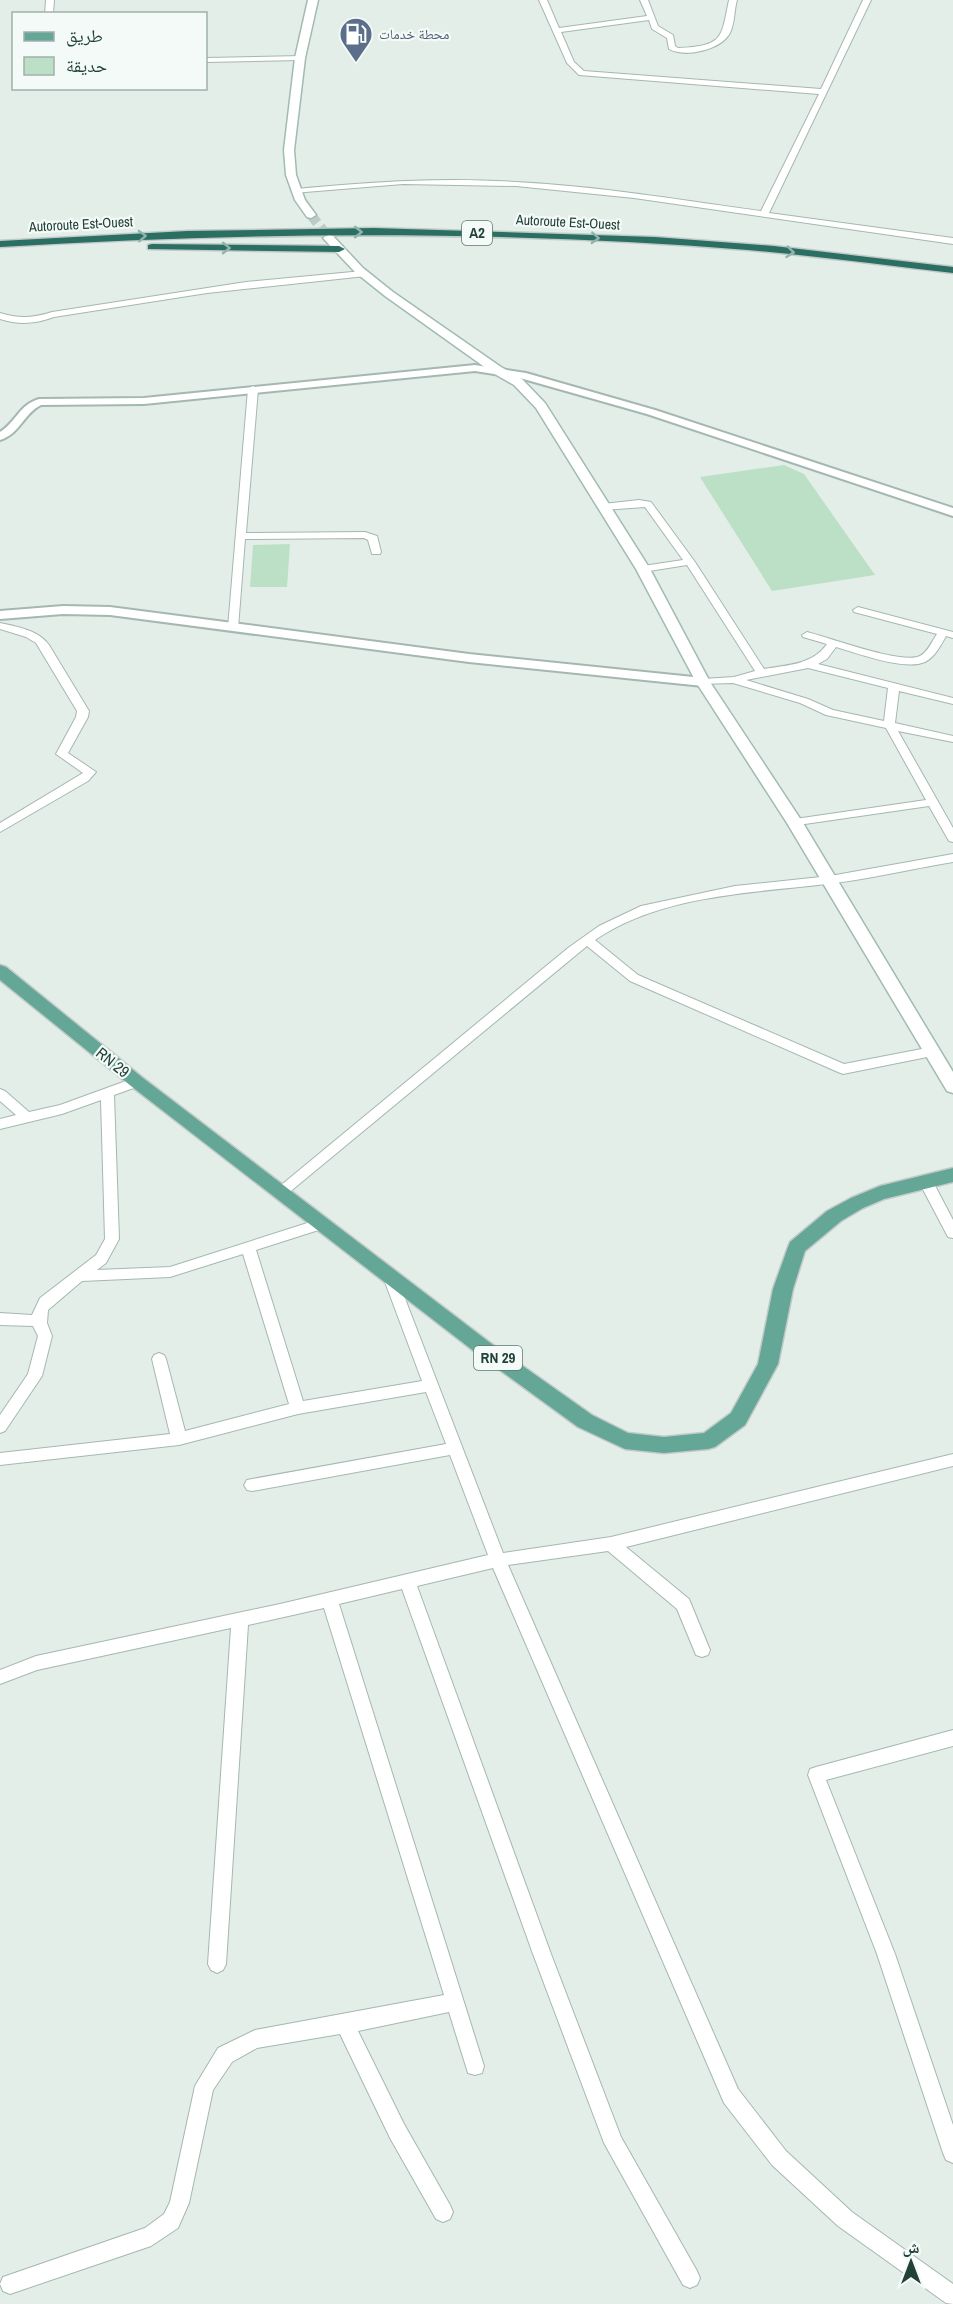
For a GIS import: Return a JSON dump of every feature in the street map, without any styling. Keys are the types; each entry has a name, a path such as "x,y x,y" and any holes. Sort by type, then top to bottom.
{"highway":[{"name":"Autoroute Est-Ouest","path":"0,233 221,222 422,221 694,233 807,242 953,259"},
{"name":"Autoroute Est-Ouest","path":"0,244 81,238 244,233 482,233 750,248 953,270"},
{"path":"0,249 66,246 334,244"}],"main road":[{"path":"310,215 296,191 291,175 289,150 300,58 313,0"},
{"path":"334,244 363,274 497,370 518,382 542,406 643,569 703,682 795,823 953,1087"},
{"name":"RN 29","path":"0,970 137,1082 389,1274 585,1421 625,1441 664,1445 708,1441 738,1419 768,1364 783,1289 797,1247 834,1216 857,1203 880,1193 953,1175"}],"street":[{"path":"543,0 571,63 582,73 824,92"},
{"path":"644,0 658,30 670,37 674,49 683,50 698,48 720,40 725,35 733,0"},
{"path":"764,214 867,0"},
{"path":"557,30 651,18"},
{"path":"207,60 300,58"},
{"path":"296,191 403,182 481,182 603,192 953,241"},
{"path":"0,316 26,322 37,321 52,315 162,295 321,276 363,274"},
{"path":"0,436 15,427 28,407 39,402 144,401 464,369 497,370 522,375 684,423 952,514"},
{"path":"232,628 253,389"},
{"path":"603,507 648,504 690,562 761,673"},
{"path":"241,536 365,535 373,538 376,552"},
{"path":"643,569 690,562"},
{"path":"0,615 63,610 110,611 469,658 703,682 734,680 808,665 824,657 834,642"},
{"path":"807,635 896,660 912,661 922,659 931,652 948,633 858,610"},
{"path":"0,626 33,635 44,645 83,711 62,754 90,772 84,779 0,828"},
{"path":"808,665 953,701"},
{"path":"734,680 804,701 830,713 953,739"},
{"path":"894,686 889,724 953,838"},
{"path":"795,823 936,807 953,810"},
{"path":"280,1191 587,940 603,929 641,910 735,890 830,880 953,858"},
{"path":"587,940 634,978 843,1070 933,1052"},
{"path":"0,1124 27,1118 137,1082"},
{"path":"0,1427 34,1376 45,1336 37,1321 38,1310 100,1259 112,1239 107,1093"},
{"path":"0,1094 27,1118"},
{"path":"926,1182 953,1233"},
{"path":"78,1276 170,1272 323,1223"},
{"path":"248,1246 298,1408"},
{"path":"389,1274 498,1560 730,2096 778,2158 845,2219 953,2296"},
{"path":"0,1319 37,1321"},
{"path":"159,1359 179,1439"},
{"path":"0,1459 179,1439 298,1408 431,1385"},
{"path":"252,1485 456,1448"},
{"path":"0,1677 36,1663 82,1652 498,1560 611,1544 953,1460"},
{"path":"611,1544 683,1604 702,1650"},
{"path":"407,1580 542,1954 614,2143 690,2278"},
{"path":"329,1599 475,2066"},
{"path":"217,1964 240,1618"},
{"path":"953,1738 816,1775 886,1954 953,2153"},
{"path":"10,2284 151,2236 171,2221 179,2203 204,2086 225,2055 255,2039 345,2025 456,2002"},
{"path":"345,2025 397,2132 443,2212"}],"green space":[{"path":"784,465 804,474 875,575 772,591 700,477"},
{"path":"290,544 287,587 250,587 253,545"}],"tunnel":[{"path":"311,215 329,238"}],"place":[{"name":"محطة خدمات","path":"356,63"}]}
